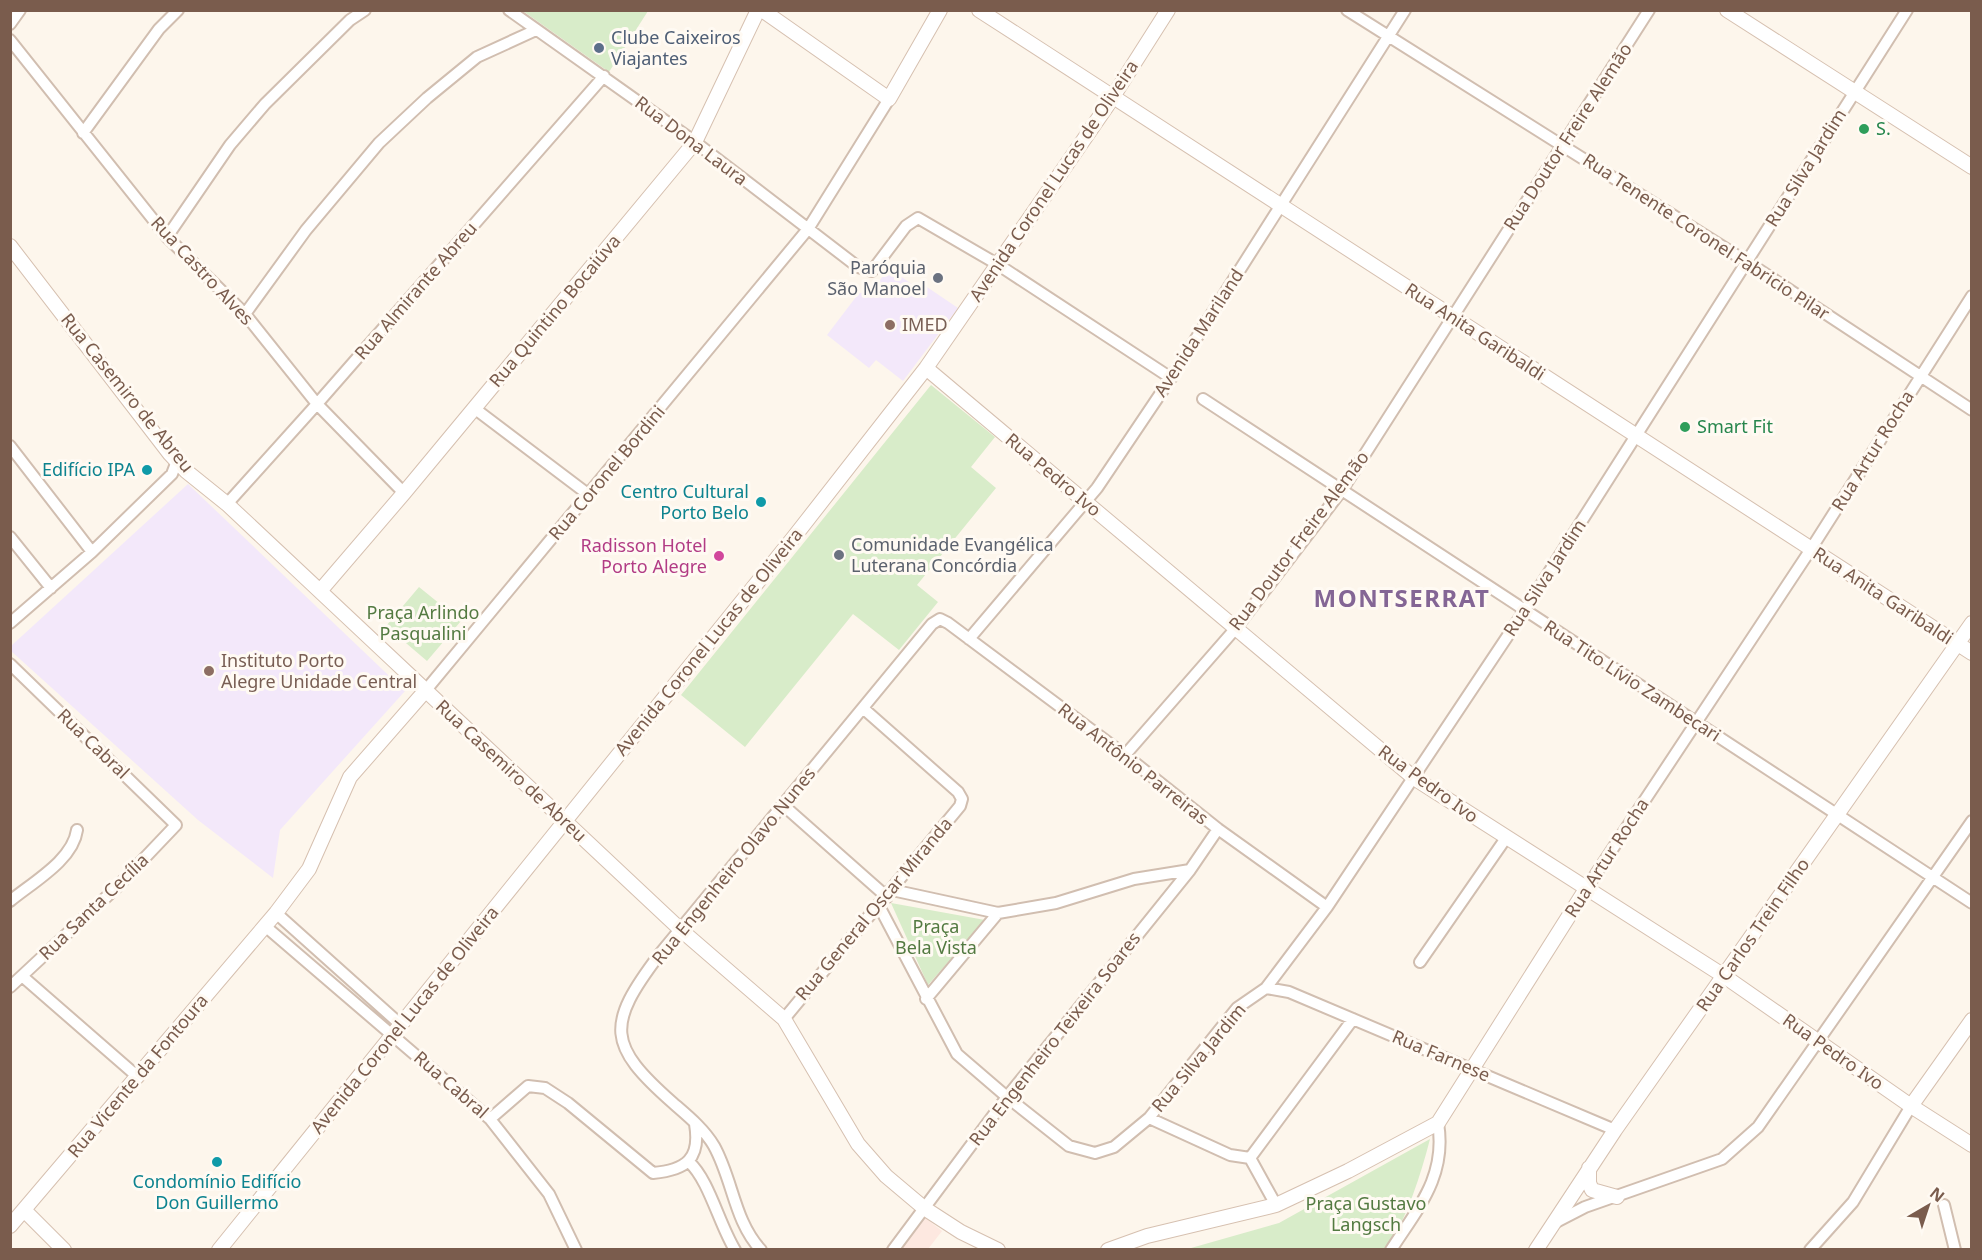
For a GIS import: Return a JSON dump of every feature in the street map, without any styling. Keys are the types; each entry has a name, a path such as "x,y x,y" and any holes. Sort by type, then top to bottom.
{"street":[{"path":"10,24 20,10"},
{"path":"82,133 159,29 178,10"},
{"path":"167,237 230,145 265,104 350,20 365,10"},
{"name":"Rua Dona Laura","path":"509,10 695,142 858,267 872,271 906,226 918,218 996,264"},
{"path":"760,10 889,99"},
{"name":"Rua Quintino Bocaiúva","path":"320,591 695,142 760,10"},
{"name":"Rua Coronel Bordini","path":"265,926 309,868 350,777 589,495 808,229 889,99 940,10"},
{"name":"Rua Anita Garibaldi","path":"979,10 1971,653"},
{"name":"Avenida Coronel Lucas de Oliveira","path":"219,1250 398,1034 926,368 1113,97 1168,10"},
{"name":"Rua Tenente Coronel Fabricio Pilar","path":"1347,10 1747,262 1971,410"},
{"name":"Avenida Mariland","path":"969,639 1085,502 1171,378 1405,10"},
{"name":"Rua Doutor Freire Alemão","path":"1125,755 1236,628 1342,490 1648,10"},
{"path":"1727,10 1971,167"},
{"name":"Rua Silva Jardim","path":"879,906 957,1054 1069,1146 1095,1153 1114,1147 1149,1118 1237,1008 1266,988 1327,907 1525,610 1906,10"},
{"path":"244,314 306,230 379,143 427,98 477,57 536,30"},
{"name":"Rua Castro Alves","path":"10,40 167,237 244,314 317,404 404,493"},
{"name":"Rua Almirante Abreu","path":"227,504 604,76"},
{"name":"Rua Casemiro de Abreu","path":"10,246 178,469 227,504 681,930 784,1019 858,1144 886,1176 924,1208 961,1232 998,1250"},
{"path":"996,264 1171,378"},
{"name":"Rua Artur Rocha","path":"1108,1250 1147,1236 1276,1205 1348,1171 1438,1123 1586,890 1811,549 1971,296"},
{"name":"Rua Pedro Ivo","path":"926,368 1414,778 1586,890 1724,976 1818,1043 1971,1144"},
{"name":"Rua Tito Lívio Zambecari","path":"1203,399 1971,903"},
{"path":"474,408 589,495"},
{"path":"10,446 92,552"},
{"path":"10,623 92,552 178,469"},
{"path":"10,537 51,588"},
{"name":"Rua Antônio Parreiras","path":"940,619 1125,755 1218,829 1327,907"},
{"name":"Rua Engenheiro Olavo Nunes","path":"761,1250 744,1226 725,1167 713,1144 694,1121 644,1077 623,1048 621,1017 633,990 681,930 932,624 940,619"},
{"name":"Rua Carlos Trein Filho","path":"1536,1250 1615,1130 1838,816 1971,623"},
{"name":"Rua Cabral","path":"10,664 176,825"},
{"name":"Rua General Oscar Miranda","path":"784,1019 960,806 962,799 958,792 864,709"},
{"path":"783,805 889,893 998,913 1056,903 1134,879 1190,870"},
{"path":"1553,1224 1585,1207 1722,1159 1758,1127 1971,821"},
{"name":"Rua Santa Cecília","path":"10,987 116,888 176,825"},
{"name":"Rua Engenheiro Teixeira Soares","path":"893,1250 1007,1097 1190,870 1218,829"},
{"path":"10,901 58,861 75,843 77,830"},
{"path":"1420,962 1506,838"},
{"name":"Rua Cabral","path":"276,913 298,932 398,1034 490,1119 549,1194 576,1250"},
{"path":"926,999 998,913"},
{"name":"Rua Cabral","path":"265,926 398,1034"},
{"name":"Rua Vicente da Fontoura","path":"10,1226 265,926"},
{"path":"288,945 298,932"},
{"path":"22,976 138,1077"},
{"name":"Rua Farnese","path":"1266,988 1289,993 1353,1019 1615,1130"},
{"path":"1250,1158 1353,1019"},
{"path":"1809,1250 1853,1202 1911,1106 1971,1020"},
{"path":"490,1119 528,1086 545,1088 568,1103 653,1173 672,1171 689,1162 696,1151 694,1121"},
{"path":"1149,1118 1230,1155 1250,1158"},
{"path":"1391,1250 1431,1188 1439,1162 1441,1141 1438,1123"},
{"path":"1250,1158 1276,1205"},
{"path":"689,1162 697,1169 718,1219 735,1250"},
{"path":"1589,1168 1589,1183 1592,1190 1617,1197"},
{"path":"1944,1205 1955,1250"},
{"path":"24,1210 64,1250"}],"shaded area":[{"name":"IMED","path":"889,268 920,290 924,285 958,308 903,381 876,360 869,368 827,335 859,293 871,292"},
{"name":"Instituto Porto Alegre Unidade Central","path":"188,484 405,691 280,830 273,878 198,820 11,651 11,646"},
{"path":"924,1217 942,1231 928,1249 900,1247"}],"green space":[{"name":"Clube Caixeiros Viajantes","path":"523,11 648,11 609,72"},
{"path":"931,385 995,437 971,467 996,488 917,585 938,602 899,650 853,614 745,747 681,695"},
{"name":"Praça Arlindo Pasqualini","path":"419,587 461,621 427,661 386,626"},
{"name":"Praça Bela Vista","path":"891,903 985,920 928,985"},
{"name":"Praça Gustavo Langsch","path":"1430,1139 1413,1195 1388,1249 1184,1250 1279,1223"}],"place":[{"name":"Clube Caixeiros Viajantes","path":"599,48"},
{"name":"S.","path":"1864,129"},
{"name":"Paróquia São Manoel","path":"938,278"},
{"name":"IMED","path":"890,325"},
{"name":"Smart Fit","path":"1685,427"},
{"name":"Edifício IPA","path":"147,470"},
{"name":"Centro Cultural Porto Belo","path":"761,502"},
{"name":"Comunidade Evangélica Luterana Concórdia","path":"839,555"},
{"name":"Radisson Hotel Porto Alegre","path":"719,556"},
{"name":"Instituto Porto Alegre Unidade Central","path":"209,671"},
{"name":"Condomínio Edifício Don Guillermo","path":"217,1162"}],"district":[{"name":"MONTSERRAT","path":"1402,599"}]}
